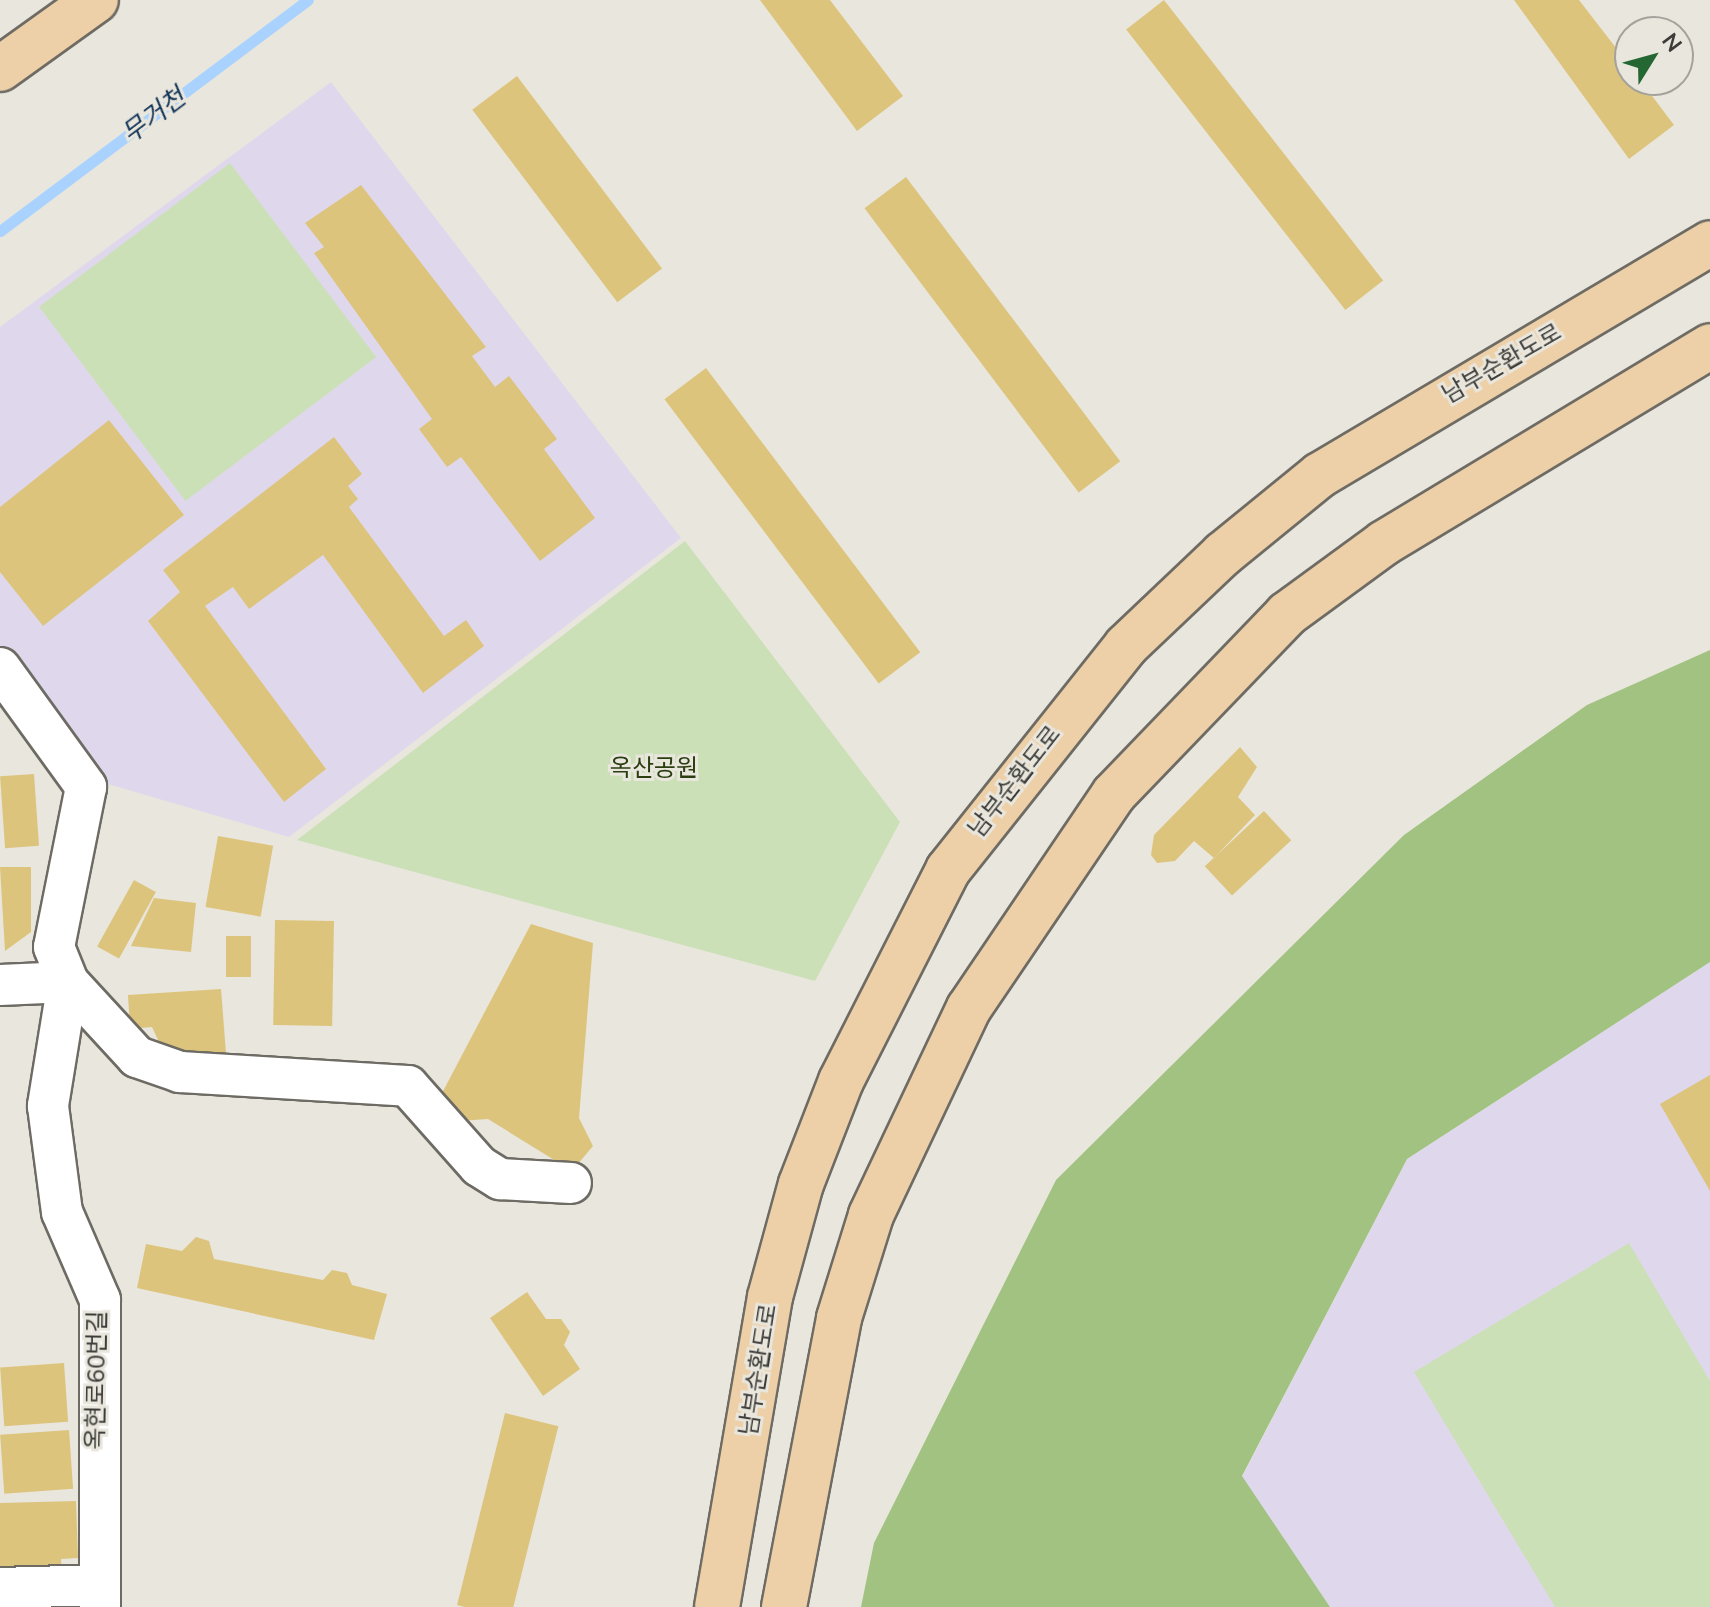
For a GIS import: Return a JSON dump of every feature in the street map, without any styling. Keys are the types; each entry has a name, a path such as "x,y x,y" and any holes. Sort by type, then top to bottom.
{"main road":[{"path":"0,69 96,0"},
{"name":"남부순환도로","path":"717,1607 770,1297 801,1184 841,1081 948,870 1126,646 1320,475 1710,243"},
{"path":"784,1607 839,1318 871,1215 912,1117 1020,924 1114,794 1195,703 1287,614 1384,543 1710,346"},
{"path":"686,1607 732,1391 801,1184"},
{"path":"807,1607 846,1327 871,1215"}],"street":[{"name":"옥현로60번길","path":"0,668 86,787 54,947 68,982 48,1106 62,1212 100,1300 100,1596"},
{"path":"0,985 68,982 137,1057 180,1072 408,1086 479,1166 500,1179 571,1183"},
{"path":"0,1588 100,1596"}],"shaded area":[{"path":"331,82 681,538 289,837 94,780 0,647 0,327"},
{"path":"1710,962 1710,1607 1330,1607 1242,1477 1407,1159"}],"green space":[{"path":"230,163 376,357 185,501 39,307"},
{"name":"옥산공원","path":"685,541 900,822 815,981 297,840"},
{"path":"1710,650 1710,962 1407,1159 1242,1476 1330,1607 861,1607 874,1543 1056,1180 1404,835 1587,705"},
{"path":"1629,1243 1710,1381 1710,1607 1555,1607 1414,1372"}],"building":[{"path":"760,0 830,0 903,96 857,131"},
{"path":"1164,0 1383,281 1345,310 1126,30"},
{"path":"1514,0 1579,0 1614,45 1614,96 1652,96 1674,125 1629,159"},
{"path":"517,76 662,268 617,302 472,110"},
{"path":"906,177 1120,461 1079,493 864,208"},
{"path":"361,185 486,347 472,356 495,387 509,376 557,439 544,449 595,518 540,561 461,457 447,467 419,429 432,419 314,253 324,247 305,223"},
{"path":"706,368 920,652 879,684 664,399"},
{"path":"109,420 184,515 43,626 0,572 0,507"},
{"path":"334,437 362,474 348,486 358,499 349,507 444,636 466,620 484,646 423,693 323,555 249,609 233,587 205,606 326,769 284,802 148,621 180,592 163,570"},
{"path":"1240,747 1257,767 1238,797 1255,815 1214,858 1194,841 1175,861 1157,863 1151,855 1154,835"},
{"path":"34,774 39,846 5,848 0,776"},
{"path":"1264,811 1291,840 1232,895 1205,866"},
{"path":"218,836 273,846 261,917 205,907"},
{"path":"0,867 31,867 31,932 5,951"},
{"path":"134,880 156,892 119,959 97,946"},
{"path":"154,898 196,903 191,952 131,946"},
{"path":"275,920 334,921 332,1026 273,1025"},
{"path":"531,924 593,943 579,1118 593,1146 572,1171 488,1119 460,1121 441,1095"},
{"path":"226,936 251,936 251,977 226,977"},
{"path":"221,989 226,1053 166,1057 152,1027 130,1029 128,995"},
{"path":"1710,1075 1710,1191 1660,1104"},
{"path":"196,1237 209,1241 214,1259 323,1280 332,1270 347,1273 352,1285 387,1294 374,1340 137,1288 146,1244 182,1251"},
{"path":"527,1292 546,1319 561,1319 570,1332 564,1345 580,1369 543,1396 490,1318"},
{"path":"64,1363 68,1422 4,1426 0,1367"},
{"path":"505,1413 558,1426 513,1607 457,1605"},
{"path":"69,1430 73,1489 4,1494 0,1435"},
{"path":"76,1501 78,1558 61,1559 62,1575 0,1576 0,1503"}],"waterway":[{"name":"무거천","path":"0,231 308,0"}]}
